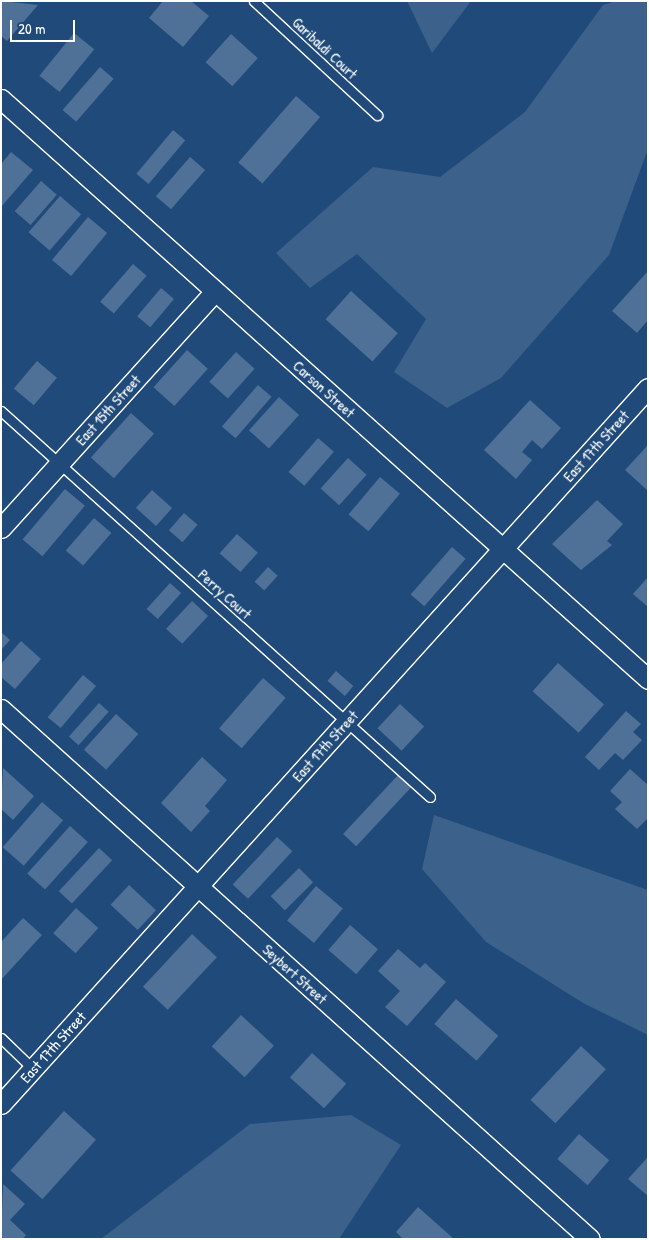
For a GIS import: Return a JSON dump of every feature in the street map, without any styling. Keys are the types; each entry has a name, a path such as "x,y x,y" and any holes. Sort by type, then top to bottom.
{"street":[{"name":"Carson Street","path":"1,99 502,550 648,678"},
{"name":"East 15th Street","path":"1,528 215,291"},
{"name":"East 17th Street","path":"1,1104 648,388"},
{"name":"Seybert Street","path":"1,709 590,1239"}],"lane":[{"name":"Garibaldi Court","path":"254,1 377,115"},
{"name":"Perry Court","path":"1,412 430,797"},
{"path":"1,1038 33,1069"}],"shaded area":[{"path":"407,1 471,1 432,53"},
{"path":"616,1 648,1 648,149 609,255 501,378 447,408 394,372 426,319 357,254 310,288 276,253 373,167 440,177 525,112 603,5"},
{"path":"434,815 648,890 648,1035 583,1003 486,942 422,869"},
{"path":"351,1115 401,1145 339,1239 101,1239 250,1124"}],"building":[{"path":"1,1 38,5 7,41 1,36"},
{"path":"163,1 191,1 209,16 183,47 149,18"},
{"path":"74,33 94,49 60,92 39,76"},
{"path":"231,34 258,58 232,86 206,62"},
{"path":"100,67 114,79 76,122 63,110"},
{"path":"296,96 320,117 262,183 238,162"},
{"path":"173,130 185,140 149,184 136,174"},
{"path":"11,152 33,170 1,207 1,164"},
{"path":"190,157 205,170 171,209 156,196"},
{"path":"41,181 57,195 31,225 15,211"},
{"path":"60,196 81,214 50,251 29,232"},
{"path":"88,217 107,233 71,276 52,260"},
{"path":"133,264 147,276 114,314 100,302"},
{"path":"648,271 648,320 637,333 612,311"},
{"path":"161,288 174,299 150,327 137,316"},
{"path":"351,291 398,333 372,361 326,319"},
{"path":"187,350 208,369 174,406 154,387"},
{"path":"236,352 255,369 228,398 209,382"},
{"path":"37,361 57,378 34,405 14,389"},
{"path":"258,385 272,397 236,438 222,427"},
{"path":"279,397 299,415 269,449 249,430"},
{"path":"530,400 561,428 542,449 532,440 522,452 532,460 516,479 484,450"},
{"path":"131,413 154,434 114,478 91,458"},
{"path":"318,438 334,452 304,486 288,472"},
{"path":"648,445 648,489 647,490 625,470"},
{"path":"348,458 367,475 339,505 321,488"},
{"path":"380,477 400,494 368,531 349,515"},
{"path":"65,489 85,506 42,556 23,540"},
{"path":"152,490 172,508 156,526 136,508"},
{"path":"597,500 623,524 607,541 612,545 581,570 552,544"},
{"path":"184,513 198,525 182,542 169,530"},
{"path":"94,518 111,533 83,566 66,550"},
{"path":"237,534 258,553 240,572 220,553"},
{"path":"452,547 466,559 424,606 411,595"},
{"path":"268,567 278,576 264,591 255,582"},
{"path":"648,577 648,607 633,594"},
{"path":"170,583 181,593 158,619 147,609"},
{"path":"192,601 208,616 182,644 166,629"},
{"path":"1,632 10,640 1,650"},
{"path":"21,641 41,659 15,689 1,677 1,664"},
{"path":"558,663 604,704 579,733 533,691"},
{"path":"336,671 353,686 345,696 327,681"},
{"path":"83,675 96,686 61,728 48,717"},
{"path":"263,678 286,698 242,748 219,729"},
{"path":"99,703 109,712 79,745 69,736"},
{"path":"400,704 424,727 402,751 377,728"},
{"path":"626,711 641,724 633,732 642,740 623,760 615,753 599,770 585,757"},
{"path":"116,714 138,734 106,770 84,750"},
{"path":"202,757 227,780 205,806 210,811 191,832 161,803"},
{"path":"3,768 34,796 13,820 1,809"},
{"path":"630,769 648,785 648,818 637,829 615,809 622,802 610,791"},
{"path":"399,774 412,786 356,846 343,834"},
{"path":"42,802 63,820 24,866 3,847"},
{"path":"70,826 88,842 45,890 27,874"},
{"path":"277,837 292,851 248,899 233,885"},
{"path":"99,848 112,860 72,903 59,891"},
{"path":"299,868 313,882 285,910 271,896"},
{"path":"129,885 156,910 138,930 111,905"},
{"path":"316,886 343,908 314,943 287,920"},
{"path":"76,908 98,928 76,953 53,933"},
{"path":"23,918 42,935 1,980 1,942"},
{"path":"350,925 378,949 356,974 328,950"},
{"path":"192,934 217,957 168,1010 143,987"},
{"path":"398,949 420,968 425,963 446,982 407,1026 385,1007 400,991 378,971"},
{"path":"456,999 498,1036 477,1061 434,1024"},
{"path":"241,1015 274,1046 245,1077 212,1046"},
{"path":"581,1046 606,1069 555,1123 531,1100"},
{"path":"312,1053 346,1084 324,1108 290,1078"},
{"path":"64,1111 96,1140 42,1199 10,1170"},
{"path":"579,1134 609,1160 588,1185 557,1159"},
{"path":"648,1157 648,1196 628,1179"},
{"path":"3,1184 25,1204 10,1220 26,1235 23,1239 1,1239"},
{"path":"418,1207 454,1239 403,1239 396,1232"}]}
